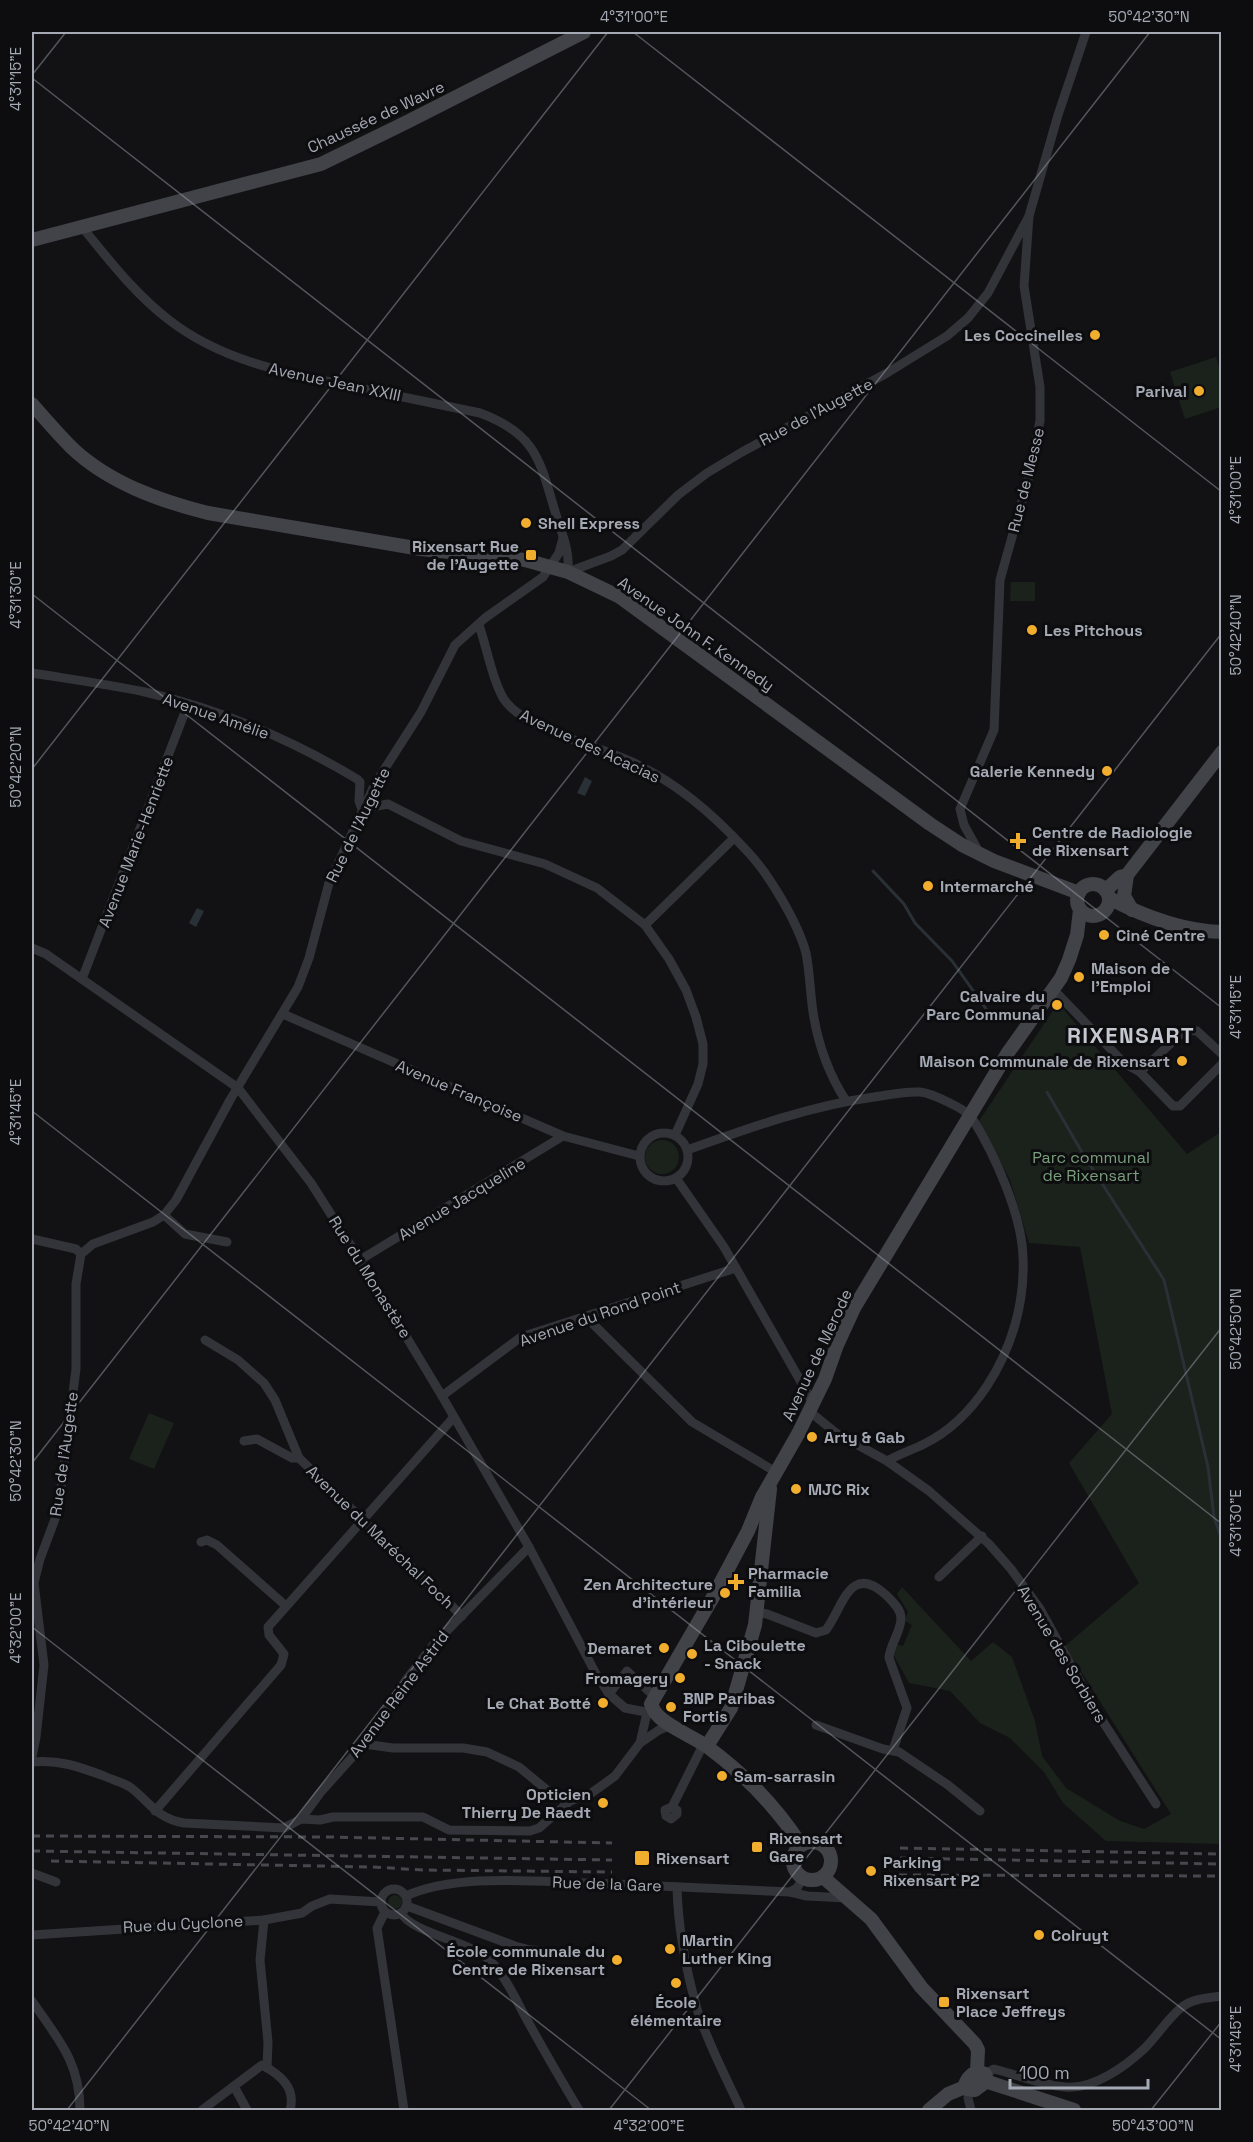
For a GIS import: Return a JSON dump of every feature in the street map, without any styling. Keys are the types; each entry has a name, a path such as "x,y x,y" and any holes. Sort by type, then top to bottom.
{"street":[{"name":"Chaussée de Wavre","path":"32,240 321,164 584,32"},
{"name":"Rue de Messe","path":"980,854 964,825 960,809 994,729 1000,580 1029,476 1040,421 1040,387 1024,286 1029,216 1058,115 1086,32"},
{"name":"Rue de l'Augette","path":"568,572 622,550 678,495 729,459 887,373 947,336 968,318 988,293 1029,216"},
{"name":"Avenue Jean XXIII","path":"82,226 123,277 153,307 192,336 222,352 271,370 480,413 501,421 516,431 535,452 543,471 568,551 568,572"},
{"name":"Avenue John F. Kennedy","path":"32,404 74,450 100,470 174,505 208,513 421,549 516,559 550,565 568,572 620,597 930,824 980,854 1079,893"},
{"path":"550,565 559,553 563,538"},
{"name":"Rue de l'Augette","path":"32,1757 45,1665 34,1583 40,1559 58,1511 76,1369 75,1284 81,1254 93,1244 141,1228 164,1215 176,1200 238,1088 298,987 309,958 329,883 375,784 421,712 455,645 486,618 543,577 550,565"},
{"name":"Avenue des Acacias","path":"479,625 505,701 517,713 535,724 623,758 649,771 680,790 709,813 750,854 793,920 805,950 812,1010 822,1053 846,1101"},
{"name":"Avenue Amélie","path":"32,673 145,692 189,704 310,752 357,778 360,782 359,801 363,812"},
{"name":"Avenue Marie-Henriette","path":"82,979 189,704"},
{"path":"1132,910 1124,896 1127,875 1221,752"},
{"path":"363,812 372,807 388,804 461,840 555,868 597,888 645,925 669,959 686,990 703,1044 703,1064 698,1084 675,1135"},
{"path":"645,925 734,838"},
{"path":"1127,875 1120,878 1107,894 1108,905 1105,911 1099,915 1086,914 1080,910 1077,898 1079,893 1089,885 1100,885 1107,894 1132,910 1187,927 1221,932"},
{"name":"Avenue de Merode","path":"651,1713 651,1704 748,1532 762,1497 825,1379 844,1327 1007,1054 1054,990 1069,960 1077,934 1080,910"},
{"name":"Rue du Monastère","path":"32,948 46,954 238,1088 311,1183 360,1260 529,1547 596,1674 609,1694"},
{"path":"1054,990 1124,1063 1140,1072 1173,1106 1180,1106 1221,1064"},
{"name":"Avenue Françoise","path":"283,1014 563,1136 639,1156"},
{"path":"1140,1072 1185,1029 1197,1030 1221,1054"},
{"path":"687,1150 785,1116 846,1101 920,1092 937,1096 971,1116 1006,1188 1018,1222 1024,1258 1020,1309 1002,1359 973,1406 942,1434 887,1461"},
{"path":"669,1132 684,1144 687,1150 686,1164 676,1178 656,1180 642,1168 639,1156 651,1136 669,1132"},
{"name":"Avenue Jacqueline","path":"360,1260 563,1136"},
{"path":"676,1178 724,1247 771,1327 811,1407"},
{"path":"164,1215 185,1234 227,1242"},
{"path":"32,1239 76,1249 81,1254"},
{"name":"Avenue du Rond Point","path":"442,1396 521,1337 736,1268"},
{"path":"585,1316 692,1422 773,1478 751,1641 731,1708 725,1721 705,1746 672,1807"},
{"name":"Avenue du Maréchal Foch","path":"205,1340 238,1360 264,1383 275,1400 299,1458 462,1616"},
{"name":"Avenue des Sorbiers","path":"811,1407 837,1433 887,1461 929,1491 982,1536 1011,1569 1040,1609 1098,1714 1156,1804"},
{"path":"155,1811 281,1665 284,1654 267,1630 454,1417"},
{"name":"Avenue du Maréchal Foch","path":"244,1441 258,1440 292,1458 299,1458"},
{"path":"748,1532 756,1531 765,1538"},
{"path":"939,1577 982,1536"},
{"path":"201,1542 207,1540 216,1545 286,1606"},
{"name":"Avenue Reine Astrid","path":"301,1819 320,1793 364,1744 406,1680 427,1653 529,1547"},
{"path":"756,1612 816,1633 826,1630 843,1597 855,1586 864,1583 872,1584 887,1596 901,1614 901,1620 889,1651 889,1658 907,1708 893,1750"},
{"path":"655,1697 627,1671 609,1694 625,1708 651,1713 705,1746 766,1800 801,1845"},
{"path":"640,1743 651,1713"},
{"path":"32,1762 68,1763 126,1785 155,1811 169,1820 183,1823 268,1828 288,1827 301,1819 423,1817 449,1830 530,1831 539,1828 570,1801 590,1794 609,1782 640,1743 658,1730 671,1725"},
{"path":"816,1725 882,1749 893,1750 926,1769 980,1811"},
{"path":"364,1744 393,1748 443,1746 487,1752 519,1767 553,1795 570,1801"},
{"path":"815,1842 826,1848 831,1862 823,1877 814,1880 803,1878 795,1869 793,1861 801,1845 815,1842"},
{"path":"32,1873 56,1882"},
{"path":"823,1877 862,1909 878,1926 921,1987 975,2044 982,2076 981,2087 948,2094 929,2110"},
{"path":"790,1892 797,1888 803,1878"},
{"name":"Rue de la Gare","path":"405,1905 422,1889 476,1882 529,1881 790,1892 807,1896 847,1898"},
{"path":"677,1887 680,1925 698,2010 741,2110"},
{"path":"405,1905 393,1915 385,1912 381,1908 382,1896 391,1890 398,1890 405,1905 404,1918 418,1927 469,1946 490,1960 514,1996 579,2110"},
{"name":"Rue du Cyclone","path":"32,1935 264,1920 302,1913 330,1899 381,1902"},
{"path":"405,1905 515,1946 530,1950 549,1950"},
{"path":"385,1912 377,1928 404,2110"},
{"path":"264,1920 260,1960 268,2042 267,2068"},
{"path":"982,2076 994,2069 1066,2087 1084,2086 1104,2077 1134,2057 1182,2007 1193,2001 1221,1996"},
{"path":"32,2001 66,2050 74,2068 80,2110"},
{"path":"202,2110 235,2088 262,2065 276,2073 288,2086 292,2102 290,2110"},
{"path":"982,2076 1074,2110"},
{"path":"235,2088 247,2110"},
{"path":"967,2089 971,2110"}],"green space":[{"name":"Parival","path":"1216,357 1221,374 1221,407 1185,419 1170,372"},
{"path":"1011,582 1035,582 1035,601 1010,601"},
{"name":"Parc communal de Rixensart","path":"1058,1003 1187,1154 1221,1132 1221,1844 1106,1841 1063,1803 1044,1772 1010,1738 980,1723 950,1691 909,1683 893,1654 896,1644 903,1646 912,1625 905,1621 908,1612 897,1594 902,1587 971,1661 993,1642 1012,1657 1035,1721 1042,1756 1066,1788 1120,1821 1144,1829 1171,1814 1065,1646 1139,1583 1069,1463 1112,1414 1080,1247 1029,1243 1010,1180 979,1121"},
{"path":"662,1140 674,1145 679,1157 674,1169 662,1174 650,1169 645,1157 650,1145"},
{"path":"149,1413 174,1423 154,1469 129,1459"},
{"path":"395,1895 400,1897 402,1902 400,1907 395,1909 390,1907 388,1902 390,1897"}],"shaded area":[{"path":"585,777 592,781 585,796 577,793"},
{"path":"197,908 204,911 196,927 189,923"}],"waterway":[{"path":"873,871 904,904 915,923 952,961 989,1013"},
{"path":"1047,1092 1083,1154 1164,1280 1208,1467 1214,1517 1222,1540"}],"railway":[{"path":"32,1836 330,1837 612,1843"},
{"path":"900,1848 1222,1854"},
{"path":"32,1851 612,1860"},
{"path":"900,1858 1222,1864"},
{"path":"51,1861 612,1872"},
{"path":"899,1875 1222,1876"}],"place":[{"name":"Les Coccinelles","path":"1095,335"},
{"name":"Parival","path":"1199,391"},
{"name":"Shell Express","path":"526,523"},
{"name":"Rixensart Rue de l'Augette","path":"531,555"},
{"name":"Les Pitchous","path":"1032,630"},
{"name":"Galerie Kennedy","path":"1107,771"},
{"name":"Centre de Radiologie de Rixensart","path":"1018,841"},
{"name":"Intermarché","path":"928,886"},
{"name":"Ciné Centre","path":"1104,935"},
{"name":"Maison de l'Emploi","path":"1079,977"},
{"name":"Calvaire du Parc Communal","path":"1057,1005"},
{"name":"Maison Communale de Rixensart","path":"1182,1061"},
{"name":"Arty & Gab","path":"812,1437"},
{"name":"MJC Rix","path":"796,1489"},
{"name":"Pharmacie Familia","path":"736,1582"},
{"name":"Zen Architecture d'intérieur","path":"725,1593"},
{"name":"Demaret","path":"664,1648"},
{"name":"La Ciboulette - Snack","path":"692,1654"},
{"name":"Fromagery","path":"680,1678"},
{"name":"Le Chat Botté","path":"603,1703"},
{"name":"BNP Paribas Fortis","path":"671,1707"},
{"name":"Sam-sarrasin","path":"722,1776"},
{"name":"Opticien Thierry De Raedt","path":"603,1803"},
{"name":"Rixensart Gare","path":"757,1847"},
{"name":"Rixensart","path":"642,1858"},
{"name":"Parking Rixensart P2","path":"871,1871"},
{"name":"Colruyt","path":"1039,1935"},
{"name":"Martin Luther King","path":"670,1949"},
{"name":"École communale du Centre de Rixensart","path":"617,1960"},
{"name":"École élémentaire","path":"676,1983"},
{"name":"Rixensart Place Jeffreys","path":"944,2002"}],"district":[{"name":"RIXENSART","path":"1131,1035"}]}
